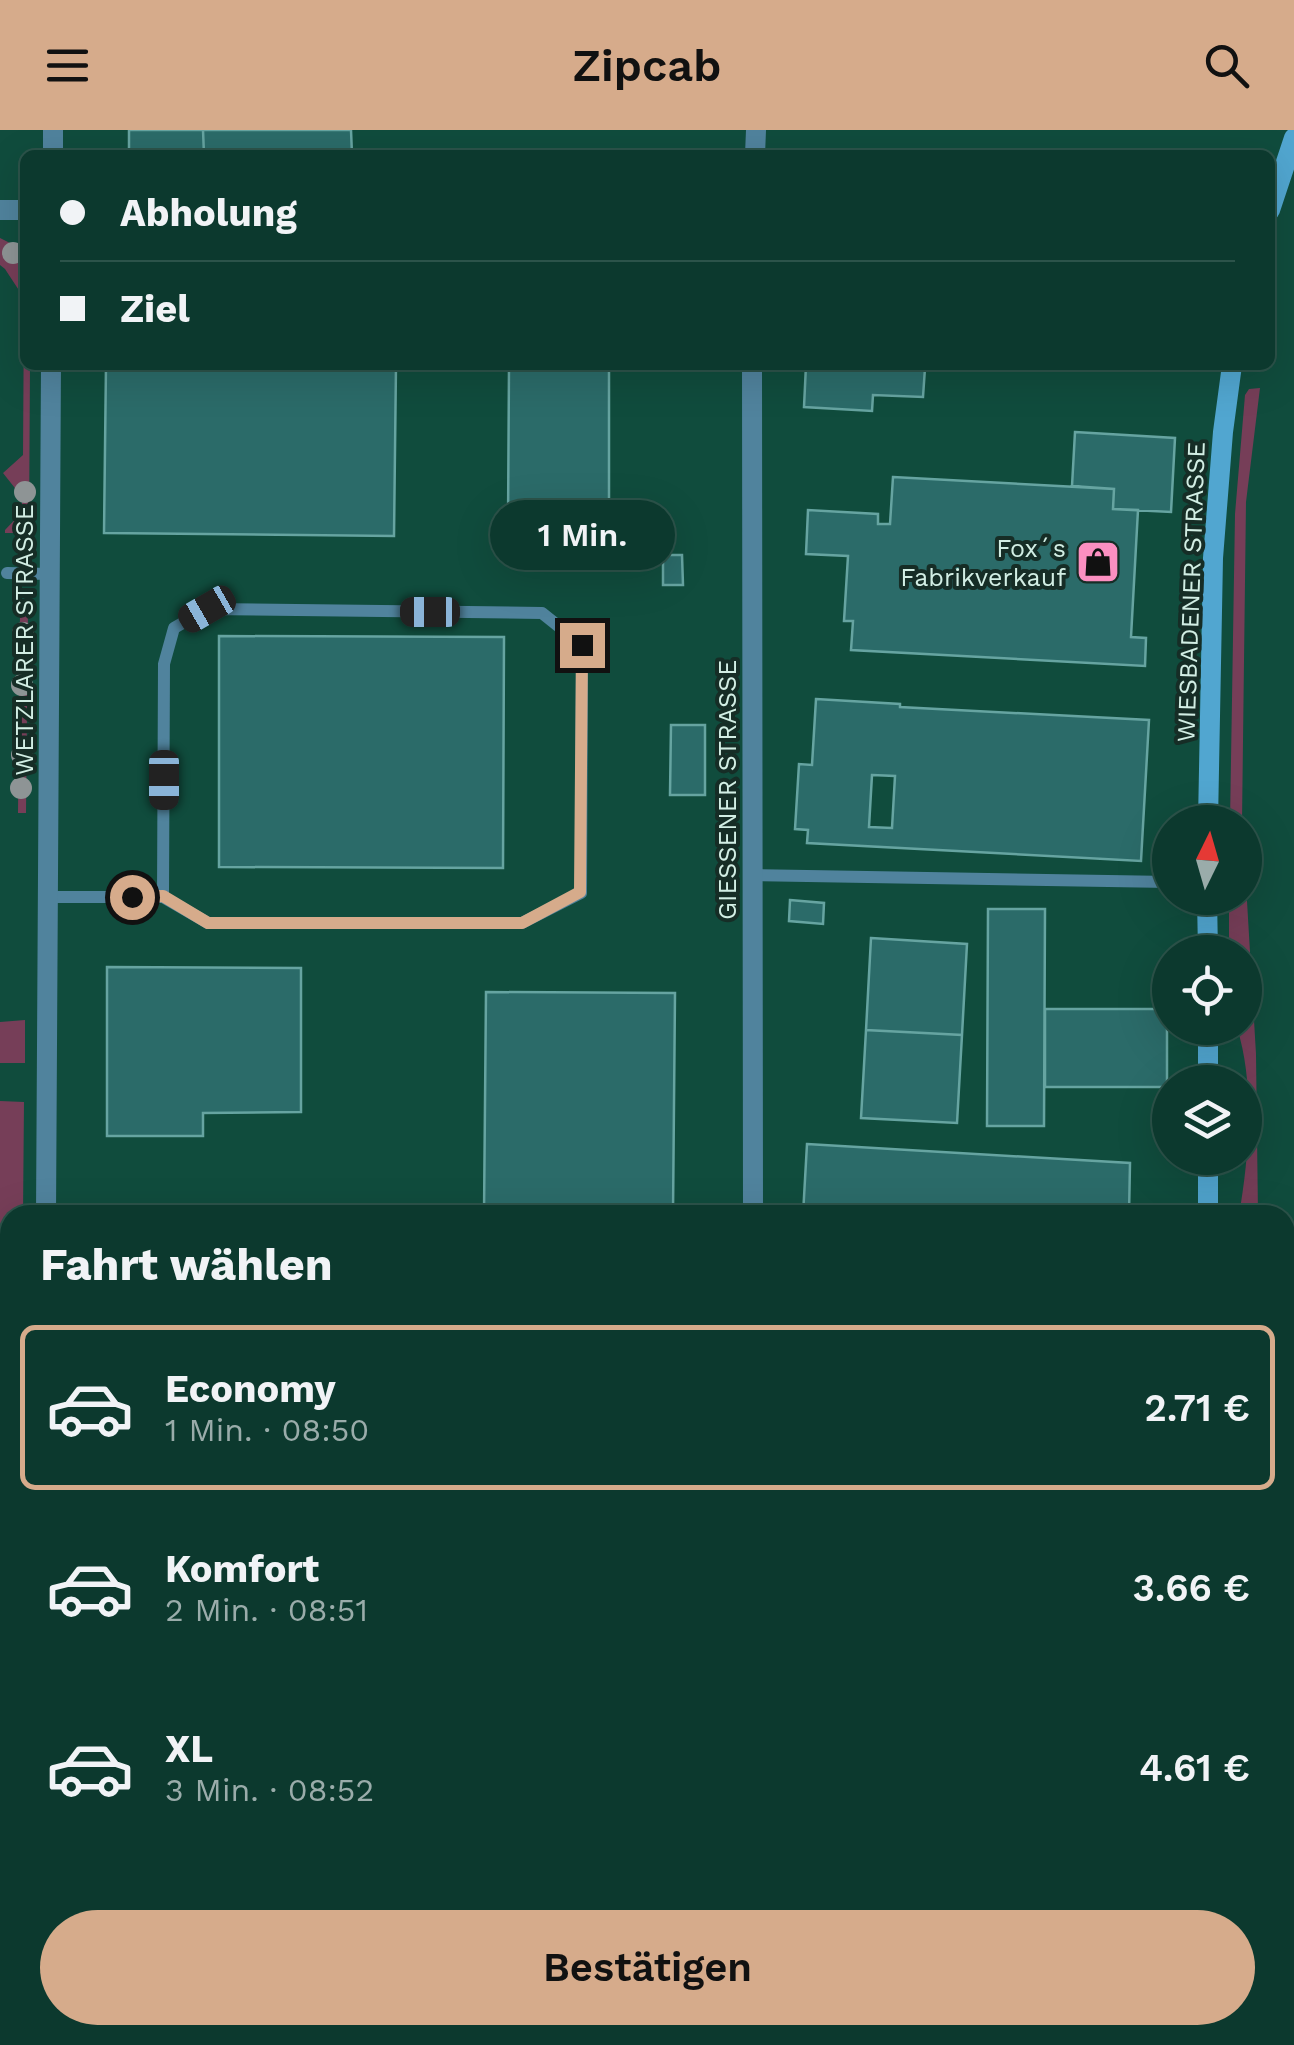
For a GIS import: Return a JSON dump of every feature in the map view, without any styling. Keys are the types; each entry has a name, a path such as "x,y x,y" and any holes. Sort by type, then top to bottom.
{"main road":[{"path":"1275,195 1294,138"},
{"name":"WIESBADENER STRASSE","path":"1208,805 1213,558 1231,370"},
{"path":"1208,1175 1208,1205"}],"street":[{"name":"WETZLARER STRASSE","path":"46,1205 50,370"},
{"name":"GIESSENER STRASSE","path":"752,370 752,1205"}],"lane":[{"path":"2,573 49,574"},
{"path":"48,897 163,896 208,923 522,923 580,892 582,645 542,613 207,609 174,628 164,664 163,896"},
{"path":"752,876 1152,882"}],"shaded area":[{"path":"0,238 20,248 20,292 5,269 0,265"},
{"path":"24,370 30,370 29,533 5,533 22,512 22,497 3,473 23,455"},
{"path":"1260,388 1246,502 1242,805 1230,805 1235,514 1245,395 1249,389"},
{"path":"20,611 28,611 26,813 18,813"},
{"path":"1229,915 1248,915 1249,935 1229,935"},
{"path":"25,1020 25,1063 0,1063 0,1022"},
{"path":"1242,1045 1255,1045 1256,1065 1245,1065"},
{"path":"0,1101 24,1102 23,1205 0,1205"},
{"path":"1244,1175 1258,1175 1258,1205 1240,1205"}],"building":[{"path":"129,130 203,130 204,150 129,150"},
{"path":"203,130 351,130 352,150 204,150"},
{"path":"106,370 396,370 394,536 104,533"},
{"path":"509,370 609,370 609,527 508,526"},
{"path":"806,370 925,370 923,397 873,395 872,411 804,407"},
{"path":"1075,432 1175,438 1171,512 1113,509 1114,489 1072,486"},
{"path":"893,477 1114,489 1113,509 1138,510 1131,637 1146,638 1145,666 851,650 853,621 844,621 848,556 806,554 808,510 878,514 878,524 890,524"},
{"path":"663,555 682,555 683,585 663,585"},
{"path":"219,636 504,637 503,868 219,867"},
{"path":"816,699 1149,720 1141,861 807,843 808,830 795,829 799,764 812,765","holes":["872,775 895,776 892,828 869,827"]},
{"path":"671,725 705,725 705,795 670,795"},
{"path":"790,900 824,903 823,924 789,921"},
{"path":"988,909 1045,909 1044,1126 987,1126"},
{"path":"871,938 967,944 962,1035 866,1030"},
{"path":"107,967 301,968 301,1112 203,1113 203,1136 107,1136"},
{"path":"486,992 675,993 673,1205 484,1205"},
{"path":"1045,1009 1152,1009 1152,1045 1167,1045 1167,1065 1152,1065 1152,1087 1045,1087"},
{"path":"866,1030 962,1035 957,1123 861,1118"},
{"path":"807,1144 1130,1163 1129,1205 804,1205"}],"place":[{"name":"Fox´s Fabrikverkauf","path":"1098,562"}],"route":[{"path":"132,897 163,896 208,923 522,923 580,892 582,645"}]}
